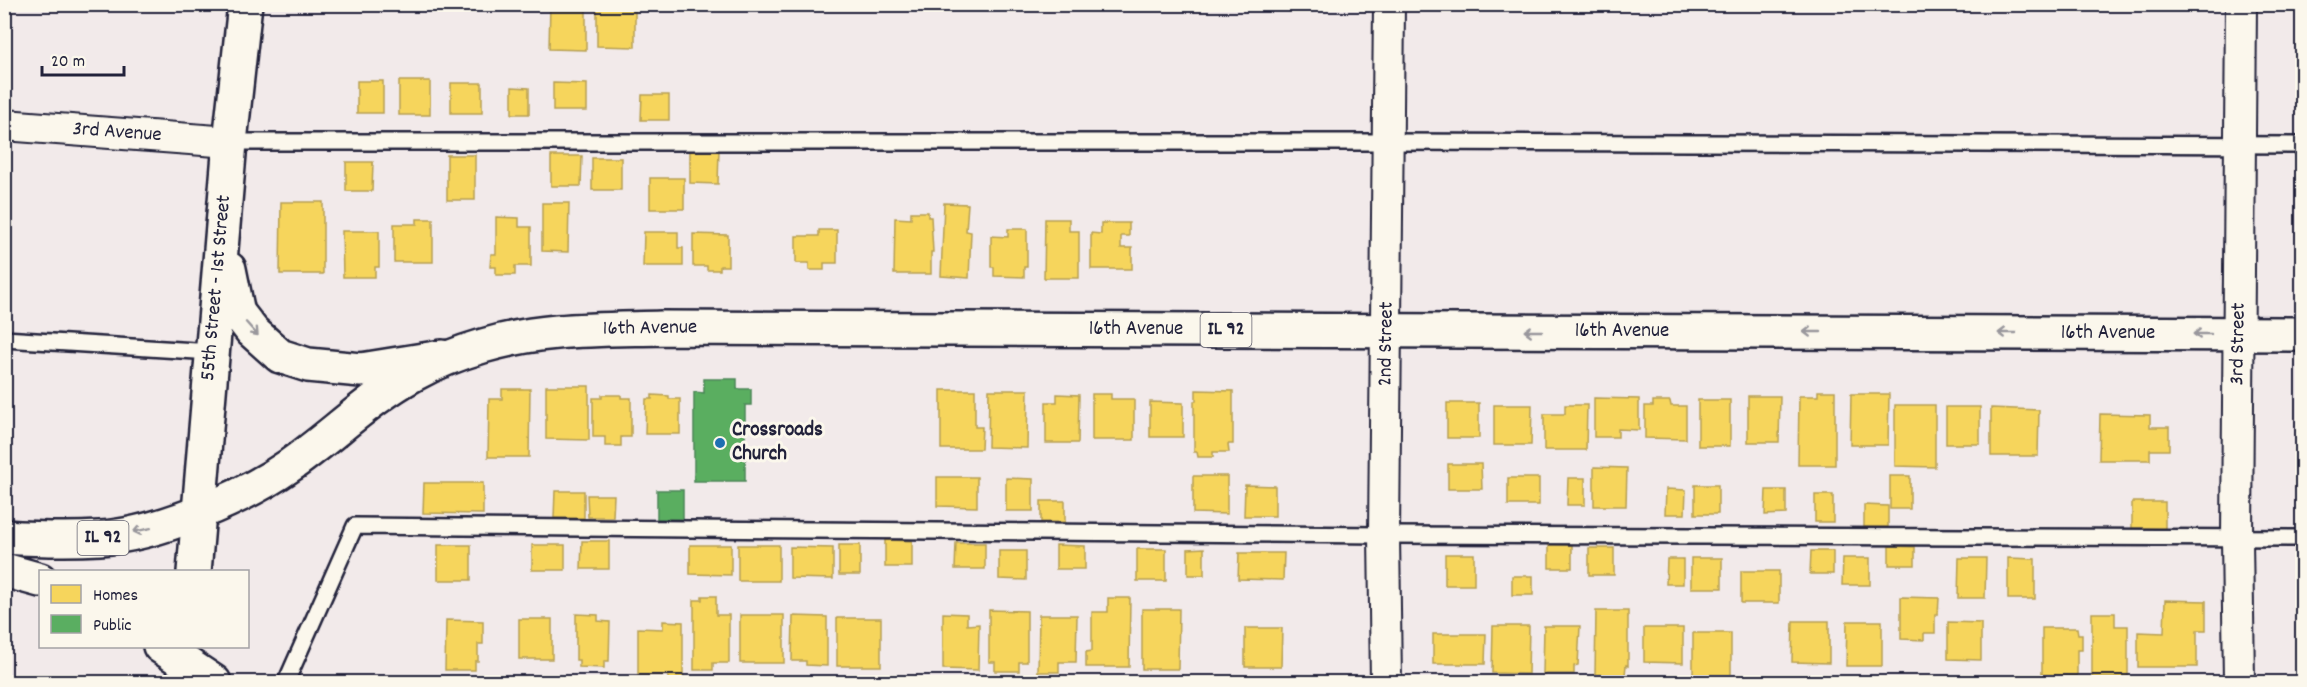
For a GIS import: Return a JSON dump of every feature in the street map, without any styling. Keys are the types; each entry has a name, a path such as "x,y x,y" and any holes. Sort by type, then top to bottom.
{"main road":[{"name":"55th Street - 1st Street","path":"194,570 230,142 245,4"},
{"path":"222,235 238,313 252,331 280,356 308,365 361,370 461,354"},
{"name":"16th Avenue","path":"198,513 255,487 290,466 413,374 461,354 504,341 555,332 661,328 2302,334"},
{"name":"IL 92","path":"4,537 102,538 150,528 198,513"},
{"path":"4,570 39,580"},
{"path":"163,648 195,669"}],"street":[{"name":"2nd Street","path":"1386,682 1384,535 1389,4"},
{"name":"3rd Street","path":"2239,682 2237,538 2241,4"},
{"name":"3rd Avenue","path":"4,124 230,142"}],"lane":[{"path":"230,142 2302,145"},
{"path":"4,339 212,352"},
{"path":"286,682 355,526 1384,535 2302,538"}],"building: Homes":[{"path":"550,4 586,4 586,50 549,49"},
{"path":"597,4 635,6 635,47 597,46"},
{"path":"357,81 383,81 383,113 357,113"},
{"path":"399,81 430,81 430,115 399,115"},
{"path":"451,83 482,83 482,113 451,113"},
{"path":"553,83 587,84 587,111 553,111"},
{"path":"512,87 529,88 529,114 512,114"},
{"path":"642,95 669,95 669,120 641,120"},
{"path":"690,149 719,149 718,184 690,183"},
{"path":"447,155 475,155 475,200 447,200"},
{"path":"551,156 582,156 581,186 551,186"},
{"path":"592,158 621,158 621,190 592,190"},
{"path":"346,162 373,162 372,191 346,191"},
{"path":"650,178 684,178 684,209 650,209"},
{"path":"281,202 323,202 323,274 280,274"},
{"path":"542,203 569,203 568,252 542,251"},
{"path":"944,203 968,204 966,231 971,232 969,278 941,276"},
{"path":"911,212 928,212 928,217 931,217 933,252 931,252 931,274 894,274 895,218 911,219"},
{"path":"496,217 519,218 519,227 531,227 531,266 515,266 515,275 496,275 496,267 490,267 491,254 496,254"},
{"path":"417,219 433,219 433,262 394,262 394,224 417,224"},
{"path":"1045,219 1069,219 1069,231 1079,231 1079,278 1044,278"},
{"path":"1101,223 1129,223 1129,236 1121,236 1121,248 1132,248 1132,269 1091,269 1091,233 1101,234"},
{"path":"1008,229 1027,229 1027,267 1024,267 1024,277 994,276 994,267 991,267 991,236 1008,237"},
{"path":"819,230 837,230 837,263 824,263 824,270 809,270 809,263 796,263 796,236 819,236"},
{"path":"342,231 379,231 379,267 375,267 375,277 343,277"},
{"path":"644,232 678,232 678,248 683,248 683,266 643,266"},
{"path":"693,234 728,235 728,266 720,266 720,270 707,270 707,266 693,266"},
{"path":"546,386 589,386 589,440 546,439"},
{"path":"502,389 530,389 529,457 488,457 489,399 502,399"},
{"path":"941,390 975,390 975,427 982,427 981,449 941,449"},
{"path":"989,390 1028,390 1027,448 988,447"},
{"path":"1196,390 1233,391 1233,444 1228,444 1229,452 1213,452 1213,457 1198,457 1197,452 1194,452"},
{"path":"1818,391 1835,391 1835,465 1798,465 1799,396 1818,396"},
{"path":"1057,394 1079,395 1078,443 1046,443 1046,402 1057,402"},
{"path":"1092,394 1111,394 1111,399 1134,399 1134,440 1092,440"},
{"path":"1851,394 1889,394 1888,445 1850,445"},
{"path":"602,395 621,395 621,398 631,398 631,437 621,437 621,446 605,446 605,437 593,437 593,398 602,398"},
{"path":"652,395 680,399 680,434 645,434 646,399 652,399"},
{"path":"1748,396 1780,396 1779,442 1748,442"},
{"path":"1594,398 1639,399 1639,430 1618,429 1618,437 1594,437"},
{"path":"1698,400 1730,400 1730,446 1698,446"},
{"path":"1653,401 1670,401 1671,406 1686,406 1686,439 1645,438 1645,406 1653,406"},
{"path":"1150,402 1183,403 1183,437 1150,437"},
{"path":"1447,403 1479,403 1479,438 1447,438"},
{"path":"1494,405 1532,405 1531,445 1494,445"},
{"path":"1565,405 1587,405 1586,450 1544,450 1544,414 1565,414"},
{"path":"1895,405 1935,405 1935,467 1895,466"},
{"path":"1946,407 1980,407 1980,444 1946,444"},
{"path":"1991,408 2039,410 2038,456 1991,456"},
{"path":"2100,414 2150,415 2150,427 2169,427 2169,450 2150,450 2150,460 2099,460"},
{"path":"1448,464 1481,464 1482,489 1448,489"},
{"path":"1594,467 1627,468 1626,506 1594,506"},
{"path":"1193,476 1227,476 1227,514 1193,513"},
{"path":"1890,476 1910,476 1910,509 1890,509"},
{"path":"937,477 977,477 977,507 937,506"},
{"path":"1006,478 1033,479 1033,511 1006,511"},
{"path":"1508,478 1539,478 1539,505 1508,505"},
{"path":"1568,478 1585,478 1585,505 1567,505"},
{"path":"424,483 483,483 483,514 423,513"},
{"path":"1245,485 1275,486 1275,516 1244,516"},
{"path":"1695,485 1718,485 1718,514 1695,514"},
{"path":"1666,489 1686,490 1685,514 1665,514"},
{"path":"1766,490 1786,490 1786,514 1765,515"},
{"path":"555,491 584,491 584,518 554,518"},
{"path":"587,495 614,495 613,517 588,517"},
{"path":"1815,495 1833,495 1833,522 1815,522"},
{"path":"1041,501 1065,501 1065,522 1041,522"},
{"path":"2132,502 2165,502 2165,529 2132,528"},
{"path":"1864,505 1888,506 1888,527 1864,527"},
{"path":"885,540 912,541 912,567 885,567"},
{"path":"582,541 609,541 609,569 581,569"},
{"path":"956,543 985,543 985,569 955,569"},
{"path":"1549,544 1572,545 1572,568 1549,568"},
{"path":"438,545 471,545 471,580 438,580"},
{"path":"532,545 565,545 565,570 532,570"},
{"path":"690,545 731,545 731,575 690,574"},
{"path":"738,545 779,545 779,581 738,581"},
{"path":"839,545 860,545 860,575 839,575"},
{"path":"1056,545 1085,546 1085,569 1056,569"},
{"path":"1889,546 1915,547 1915,565 1889,565"},
{"path":"790,547 833,548 833,579 790,578"},
{"path":"1204,548 1204,575 1188,575 1188,549"},
{"path":"1589,548 1614,548 1614,575 1589,575"},
{"path":"1137,549 1166,549 1166,581 1137,581"},
{"path":"999,551 1026,551 1026,580 999,579"},
{"path":"1811,551 1833,551 1833,574 1810,574"},
{"path":"1239,553 1284,553 1283,580 1238,579"},
{"path":"1445,554 1474,554 1474,585 1445,585"},
{"path":"1691,558 1722,558 1722,588 1691,588"},
{"path":"1843,558 1870,558 1870,585 1842,585"},
{"path":"1959,558 1986,558 1985,598 1958,598"},
{"path":"2008,558 2035,559 2035,599 2008,599"},
{"path":"1667,559 1683,559 1683,584 1666,584"},
{"path":"1741,571 1779,571 1779,603 1741,603"},
{"path":"1512,576 1533,576 1533,595 1512,595"},
{"path":"702,596 716,596 716,615 729,615 729,663 713,663 713,670 694,670 694,600 702,600"},
{"path":"1901,597 1939,598 1938,615 1935,615 1935,633 1924,633 1924,640 1901,639"},
{"path":"1108,598 1130,598 1129,667 1086,667 1086,652 1092,651 1092,612 1108,612"},
{"path":"2165,600 2206,601 2206,630 2197,630 2197,667 2138,667 2138,632 2164,633"},
{"path":"1142,609 1179,609 1178,669 1142,669"},
{"path":"989,610 1027,611 1027,662 1019,662 1019,671 995,671 995,662 989,662"},
{"path":"1596,611 1628,611 1628,666 1626,665 1625,675 1595,675"},
{"path":"943,613 967,614 967,625 979,624 978,670 943,669"},
{"path":"2092,613 2115,613 2115,626 2128,626 2128,678 2092,678"},
{"path":"576,614 598,615 598,621 610,622 609,661 604,661 604,668 579,667 579,660 576,660"},
{"path":"740,615 784,615 784,663 740,663"},
{"path":"1039,615 1077,615 1076,662 1059,662 1059,672 1038,672"},
{"path":"793,616 827,617 827,666 806,665 806,661 792,661"},
{"path":"837,618 881,618 881,666 837,666"},
{"path":"519,619 552,619 552,659 519,659"},
{"path":"446,620 483,621 483,644 478,644 478,661 475,661 475,670 445,670"},
{"path":"663,621 683,622 683,682 668,681 668,675 638,675 638,628 663,629"},
{"path":"1793,621 1829,621 1829,663 1792,662"},
{"path":"1847,621 1882,621 1882,666 1846,666"},
{"path":"1948,622 1981,623 1981,660 1948,659"},
{"path":"1493,626 1529,626 1528,674 1492,673"},
{"path":"1544,626 1580,626 1578,665 1574,666 1574,674 1543,674"},
{"path":"1245,628 1282,628 1281,667 1245,667"},
{"path":"1644,628 1683,628 1683,663 1644,662"},
{"path":"2042,628 2077,628 2078,634 2082,634 2082,650 2077,650 2077,676 2042,675"},
{"path":"1693,633 1731,633 1731,676 1693,676"},
{"path":"1433,634 1486,634 1485,664 1433,664"}],"building: Public":[{"name":"Crossroads Church","path":"704,379 737,379 737,389 751,389 751,405 745,405 745,481 694,481 694,392 704,393"},
{"path":"657,490 683,490 683,519 657,519"}],"place":[{"name":"Crossroads Church","path":"720,443"}]}
